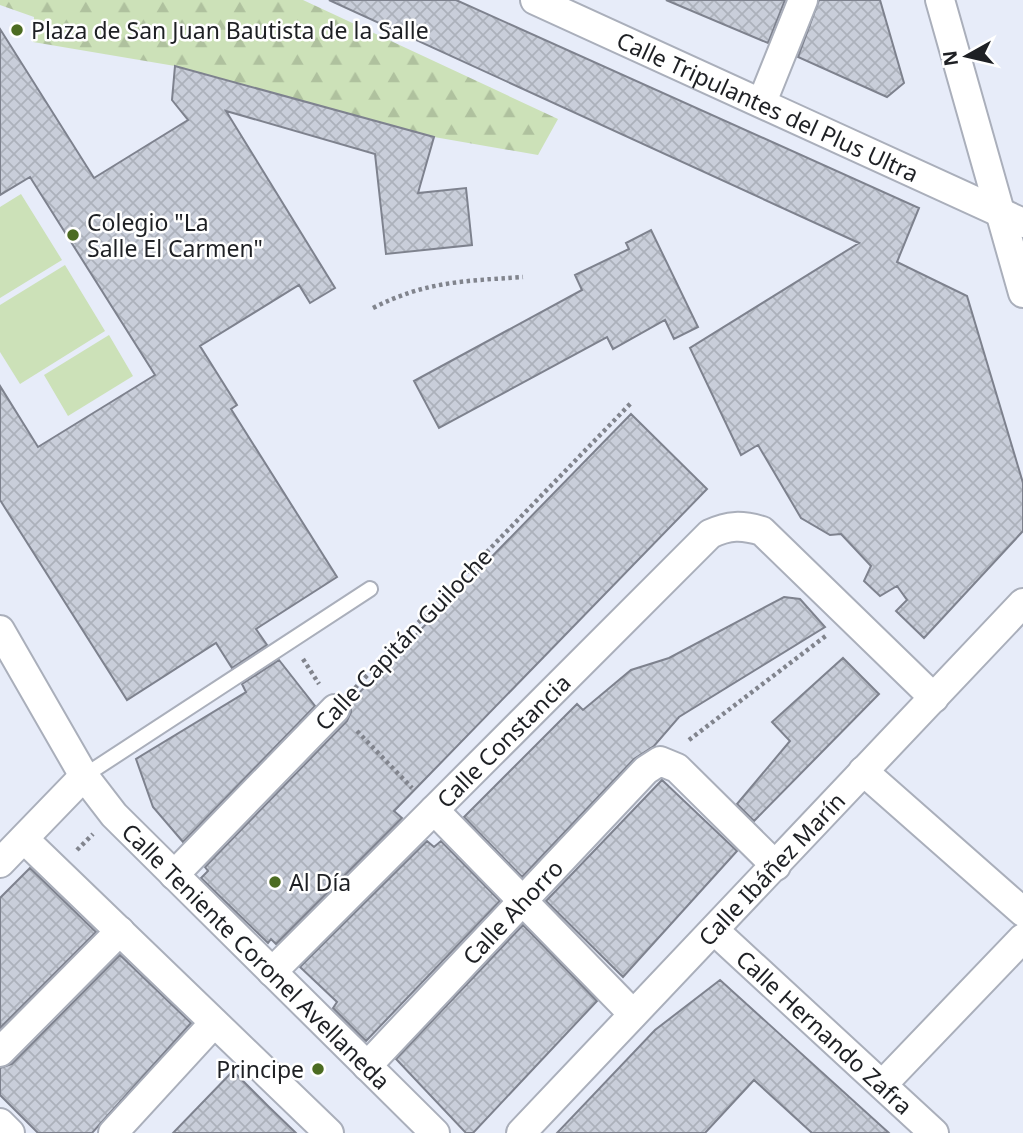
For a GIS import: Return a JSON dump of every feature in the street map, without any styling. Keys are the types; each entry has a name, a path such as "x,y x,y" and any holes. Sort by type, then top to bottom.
{"street":[{"name":"Calle Tripulantes del Plus Ultra","path":"536,0 1012,217"},
{"path":"762,102 803,0"},
{"path":"940,0 1012,217 1023,293"},
{"name":"Calle Constancia","path":"272,972 710,534 723,527 742,525 762,531 850,617"},
{"name":"Calle Ibáñez Marín","path":"521,1133 1023,603"},
{"path":"850,617 934,698"},
{"name":"Calle Teniente Coronel Avellaneda","path":"0,630 84,776 114,814 435,1133"},
{"name":"Calle Capitán Guiloche","path":"174,875 335,709"},
{"path":"660,761 677,768 776,866"},
{"name":"Calle Ahorro","path":"367,1066 646,770 660,761"},
{"path":"863,771 1023,912"},
{"path":"0,863 84,776"},
{"path":"434,810 634,1014"},
{"path":"24,838 320,1130"},
{"path":"0,1052 120,931"},
{"name":"Calle Hernando Zafra","path":"715,931 934,1133"},
{"path":"883,1084 1023,938"},
{"path":"113,1133 214,1023"},
{"path":"0,1123 10,1133"}],"lane":[{"path":"84,776 370,589"}],"path":[{"path":"373,308 405,291 436,284 523,277"},
{"name":"Calle Capitán Guiloche","path":"335,709 632,402"},
{"path":"660,761 850,617"},
{"path":"335,709 434,810"},
{"path":"56,870 114,814"}],"green space":[{"path":"0,0 303,0 558,119 538,155 434,137 175,66 33,42 34,17 0,5"},
{"path":"21,194 62,260 0,298 0,207"},
{"path":"65,265 105,331 20,384 0,352 0,305"},
{"path":"109,335 133,376 68,416 44,375"}],"building":[{"path":"329,0 456,0 919,208 897,262 967,296 1023,483 1023,531 924,638 896,611 907,600 897,586 880,596 864,581 871,566 841,534 830,535 801,518 758,445 741,455 690,348 859,243"},
{"path":"666,0 785,0 768,43"},
{"path":"819,0 880,0 904,83 887,97 798,57"},
{"name":"Colegio \"La Salle El Carmen\"","path":"0,29 94,178 188,120 172,100 175,66 434,137 418,193 466,188 472,245 386,254 375,154 226,111 335,288 310,303 299,285 200,346 237,405 231,409 337,577 256,629 267,645 232,668 216,643 127,700 0,500 0,386 38,447 155,375 30,177 0,195"},
{"path":"651,230 698,327 674,339 665,320 613,349 607,337 439,428 414,381 582,290 575,275 629,249 626,243"},
{"path":"631,414 707,489 394,811 402,818 276,944 271,939 268,943 201,878 208,871 205,867 347,721 351,712 350,702"},
{"path":"784,597 800,599 825,627 679,717 654,746 634,759 522,877 464,817 577,704 583,710 631,670 669,658"},
{"path":"843,658 879,694 754,821 737,804 790,741 772,722"},
{"path":"279,660 315,706 183,842 153,807 136,759 246,692 242,684"},
{"path":"662,780 737,851 623,977 546,901"},
{"path":"427,841 434,847 441,841 500,901 366,1041 333,1008 337,1002 300,967"},
{"path":"30,868 96,932 0,1028 0,898"},
{"path":"523,925 597,1001 473,1133 466,1133 396,1059"},
{"path":"120,955 191,1023 92,1133 38,1133 0,1095 0,1068 12,1064"},
{"path":"720,980 889,1133 812,1133 754,1080 705,1133 557,1133 655,1030"},
{"path":"233,1071 269,1107 296,1133 173,1133"}],"place":[{"name":"Plaza de San Juan Bautista de la Salle","path":"17,30"},
{"name":"Colegio \"La Salle El Carmen\"","path":"73,235"},
{"name":"Al Día","path":"275,882"},
{"name":"Principe","path":"318,1069"}]}
